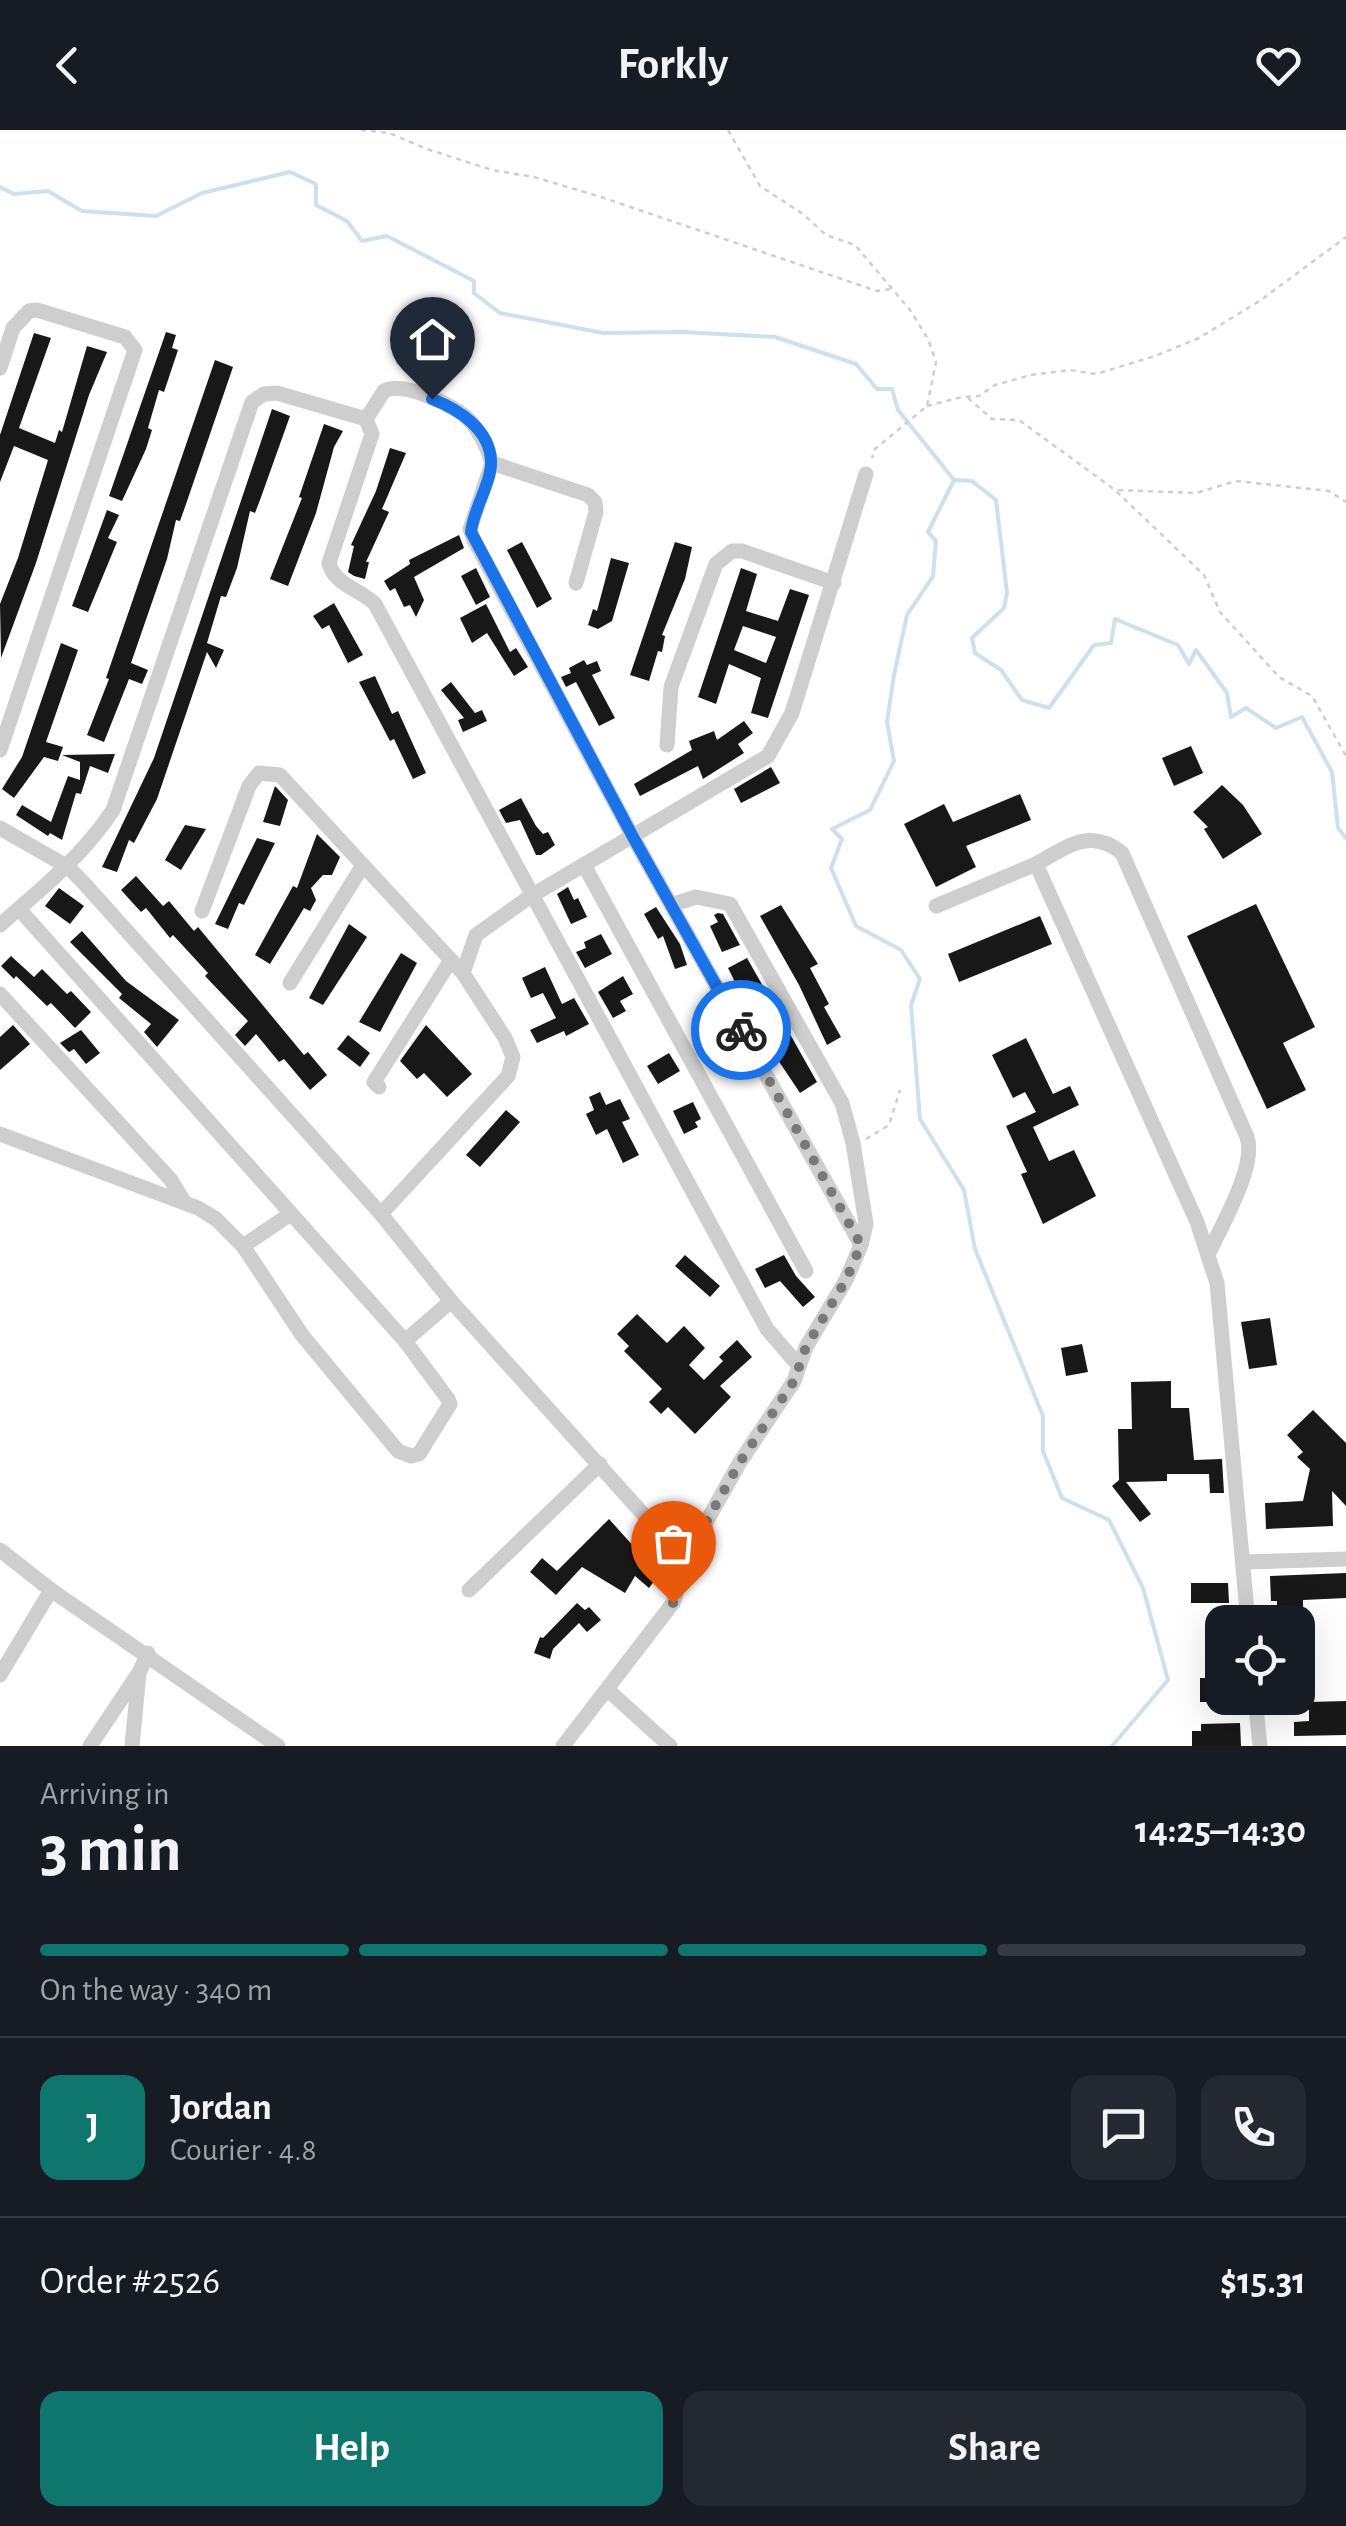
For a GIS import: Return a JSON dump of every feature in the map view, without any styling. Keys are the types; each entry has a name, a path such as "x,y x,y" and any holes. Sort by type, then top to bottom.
{"street":[{"path":"0,368 13,328 29,311 37,310 125,337 135,350 0,750"},
{"path":"366,419 384,391 400,386 458,409 479,432 492,462 471,532 633,837 861,1245"},
{"path":"0,925 68,868 112,810 252,402 264,394 277,393 366,419"},
{"path":"366,419 372,434 329,562 330,570 338,580 374,604 767,1329 798,1366"},
{"path":"492,462 592,498 596,512 576,583"},
{"path":"379,1087 374,1082 476,935 530,896 768,756 792,713 866,474"},
{"path":"667,745 672,687 716,564 724,556 742,551 834,583"},
{"path":"202,911 249,786 260,773 280,775 457,967 505,1038 513,1057 508,1076 381,1214"},
{"path":"0,828 68,868 381,1214 451,1301 671,1545 681,1567"},
{"path":"936,906 1036,864 1077,842 1100,840 1122,854 1252,1149 1208,1255"},
{"path":"1036,864 1198,1222 1208,1255 1219,1299 1246,1605"},
{"path":"290,983 363,865"},
{"path":"584,865 806,1271"},
{"path":"563,1746 673,1603 681,1567 740,1462 794,1381 798,1366 861,1245 866,1224 842,1103 730,904 696,897 671,905"},
{"path":"0,1134 184,1202 216,1219 243,1246 302,1335 398,1450 415,1456 446,1416 450,1404 405,1341 19,909"},
{"path":"0,994 172,1180 184,1202"},
{"path":"243,1246 289,1215"},
{"path":"405,1341 451,1301"},
{"path":"469,1590 600,1464"},
{"path":"0,1550 51,1590 278,1746"},
{"path":"1242,1562 1346,1558"},
{"path":"0,1675 51,1590"},
{"path":"90,1746 148,1654"},
{"path":"132,1746 138,1673"},
{"path":"608,1691 670,1746"},
{"path":"1257,1715 1260,1746"}],"path":[{"path":"361,130 389,133 492,170 534,177 601,197 877,292 891,289"},
{"path":"728,130 760,186 803,214 826,235 855,246 910,310 928,339 936,362 927,406"},
{"path":"866,474 875,449 927,406 979,396 996,385 1032,375 1070,370 1096,374 1170,350 1199,338 1261,300 1346,237"},
{"path":"968,398 992,420 1019,420 1115,490 1204,575 1220,612 1280,677 1312,696 1346,756"},
{"path":"1115,490 1196,493 1236,480 1330,491 1346,502"},
{"path":"852,1143 889,1125 900,1090"}],"building":[{"path":"166,332 176,335 172,348 178,350 164,392 159,390 146,449 122,501 109,496"},
{"path":"34,333 51,338 19,428 55,443 59,430 62,432 87,346 107,352 1,658 0,604 48,460 14,446 0,482 0,435"},
{"path":"215,360 233,367 180,521 176,520 167,559 131,663 148,670 142,684 129,679 104,742 87,735"},
{"path":"272,409 290,416 255,513 250,511 237,568 226,597 221,596 207,643 224,650 216,668 207,652 157,799 134,843 129,840 117,872 102,867 154,758"},
{"path":"324,424 343,431 334,447 316,513 288,586 270,579 302,498 299,497"},
{"path":"390,448 406,453 382,509 389,512 366,562 365,579 348,572 354,546 351,545 376,491"},
{"path":"107,510 119,515 108,538 117,542 88,612 72,606"},
{"path":"459,535 464,548 414,577 424,600 416,617 410,605 404,607 395,588 390,591 384,581 410,564 409,560"},
{"path":"522,542 552,599 537,608 507,550"},
{"path":"675,542 692,547 685,579 662,635 662,652 658,651 649,681 630,675"},
{"path":"611,558 629,563 612,621 598,629 588,625 593,609 597,611"},
{"path":"476,568 490,597 476,605 461,576"},
{"path":"741,568 757,574 746,611 778,621 790,589 809,595 768,718 751,713 761,678 729,664 716,704 698,697","holes":["743,626 776,637 766,663 734,650"]},
{"path":"334,603 363,655 348,663 329,625 322,629 313,616"},
{"path":"486,604 510,652 516,648 528,667 514,676 487,633 472,643 460,618"},
{"path":"61,643 78,650 46,742 63,747 58,761 44,757 14,798 2,789 22,757"},
{"path":"584,660 587,665 597,661 601,671 592,675 615,718 599,726 576,682 566,687 561,677"},
{"path":"375,676 392,714 398,711 426,773 413,779 359,682"},
{"path":"451,682 475,713 482,710 487,721 463,732 458,720 464,718 441,690"},
{"path":"744,721 753,733 738,744 744,753 703,779 698,766 640,796 634,784 692,750 689,741 714,731 717,740"},
{"path":"1191,746 1203,773 1174,786 1162,758"},
{"path":"115,754 108,773 90,766 81,794 76,793 62,840 50,833 48,836 16,815 22,805 51,822 68,776 80,780 80,762 62,755"},
{"path":"771,767 780,783 741,803 734,789"},
{"path":"1222,785 1243,805 1262,834 1223,859 1204,829 1208,827 1193,812"},
{"path":"275,786 288,800 280,826 263,822"},
{"path":"1020,794 1031,820 966,846 976,867 936,887 904,824 944,804 953,822"},
{"path":"521,798 536,826 543,834 548,832 555,845 541,855 536,855 520,820 506,823 499,810"},
{"path":"185,825 206,829 181,870 165,860"},
{"path":"317,834 340,857 332,875 323,875 311,888 316,900 310,911 304,908 270,964 255,955 293,886 297,888"},
{"path":"257,838 275,843 228,929 215,924"},
{"path":"136,876 163,906 169,901 194,931 198,927 304,1055 308,1052 327,1075 310,1090 256,1034 245,1046 235,1035 248,1021 173,935 170,938 146,908 141,912 121,890"},
{"path":"568,887 587,917 571,924 557,894"},
{"path":"59,888 84,906 70,924 45,906"},
{"path":"1256,904 1315,1027 1283,1043 1306,1090 1267,1109 1187,936"},
{"path":"781,905 818,964 810,968 829,1004 824,1007 841,1037 827,1045 760,916"},
{"path":"656,907 680,944 687,965 675,969 663,936 658,939 644,914"},
{"path":"723,914 740,945 722,952 710,926 718,922 714,915"},
{"path":"1040,916 1052,944 959,982 948,954"},
{"path":"349,924 367,937 323,1005 309,998"},
{"path":"82,931 126,981 179,1020 157,1047 144,1032 151,1024 119,998 122,994 70,942"},
{"path":"601,934 612,954 585,968 576,952 586,948 584,942"},
{"path":"401,953 417,963 380,1032 359,1022"},
{"path":"11,956 34,977 42,969 91,1012 75,1028 51,1003 47,1006 1,966"},
{"path":"747,958 817,1082 800,1093 776,1057 742,985 738,988 728,968"},
{"path":"545,967 562,1004 574,998 589,1024 566,1036 564,1031 537,1043 530,1030 556,1018 543,993 531,998 522,978"},
{"path":"623,976 633,994 620,1001 626,1011 613,1018 598,992"},
{"path":"13,1025 30,1044 0,1070 0,1037"},
{"path":"426,1025 472,1074 447,1097 424,1073 417,1079 400,1061"},
{"path":"81,1030 100,1053 86,1064 74,1049 69,1052 60,1043"},
{"path":"348,1035 370,1053 360,1067 337,1049"},
{"path":"1026,1038 1053,1094 1070,1086 1079,1105 1033,1127 1049,1161 1074,1150 1096,1196 1043,1224 1021,1174 1027,1172 1006,1126 1036,1112 1025,1092 1013,1098 992,1055"},
{"path":"669,1053 680,1071 658,1084 647,1066"},
{"path":"600,1092 606,1105 620,1099 630,1119 622,1122 639,1155 623,1163 607,1129 596,1135 586,1114 594,1110 589,1097"},
{"path":"693,1102 701,1119 695,1122 698,1127 684,1134 673,1111"},
{"path":"506,1110 520,1122 480,1167 466,1155"},
{"path":"685,1255 720,1286 710,1297 675,1266"},
{"path":"784,1255 815,1297 803,1307 780,1281 765,1288 755,1269"},
{"path":"637,1314 667,1343 684,1326 705,1348 689,1365 704,1380 723,1361 719,1357 737,1340 752,1357 720,1386 731,1397 695,1434 668,1407 661,1414 649,1402 662,1389 624,1351 629,1346 617,1334"},
{"path":"1270,1318 1277,1365 1249,1369 1241,1322"},
{"path":"1082,1344 1088,1372 1066,1376 1061,1348"},
{"path":"1171,1381 1171,1408 1189,1408 1194,1460 1222,1459 1224,1493 1210,1493 1209,1474 1167,1474 1167,1481 1126,1482 1151,1514 1140,1522 1112,1486 1119,1480 1118,1429 1132,1429 1131,1382"},
{"path":"1313,1410 1346,1443 1346,1506 1332,1491 1333,1526 1266,1529 1265,1503 1303,1501 1310,1469 1297,1457 1303,1452 1287,1435"},
{"path":"609,1519 644,1558 649,1551 666,1565 649,1588 635,1576 625,1593 582,1567 556,1595 530,1572 542,1558 557,1571"},
{"path":"1346,1573 1346,1598 1277,1605 1277,1601 1271,1601 1270,1576"},
{"path":"1191,1583 1228,1583 1229,1603 1191,1603"},
{"path":"577,1603 585,1610 589,1607 601,1620 587,1632 579,1623 553,1649 550,1659 534,1653 540,1637"},
{"path":"1200,1678 1205,1678 1205,1702 1200,1702"},
{"path":"1346,1701 1346,1735 1294,1736 1294,1722 1309,1721 1309,1715 1315,1715 1315,1702"},
{"path":"1240,1723 1241,1746 1192,1746 1192,1731 1201,1731 1201,1724"}],"waterway":[{"path":"0,187 14,194 48,191 82,211 156,216 202,193 290,172 316,184 316,205 347,221 362,241 387,236 474,281 474,293 500,313 603,333 775,337 856,364 877,389 892,389 898,410 954,480 928,532 936,541 933,576 907,615 894,675 887,722 894,761 870,810 832,829 842,839 831,868 856,926 901,950 920,979 911,1005 920,1119 964,1190 975,1249 1043,1416 1043,1451 1062,1498 1109,1520 1143,1588 1168,1680 1112,1746"},
{"path":"954,480 972,481 996,500 1007,593 1004,608 972,638 975,653 1001,670 1022,700 1049,708 1094,645 1111,643 1115,619 1178,645 1189,664 1196,650 1227,693 1231,717 1246,708 1276,728 1302,717 1332,772 1338,828 1346,838"}],"way so far":[{"path":"673,1603 681,1567 740,1462 794,1381 806,1347 846,1280 861,1245 741,1030"}],"route":[{"path":"432,399 458,409 487,447 492,462 471,532 741,1030"}]}
